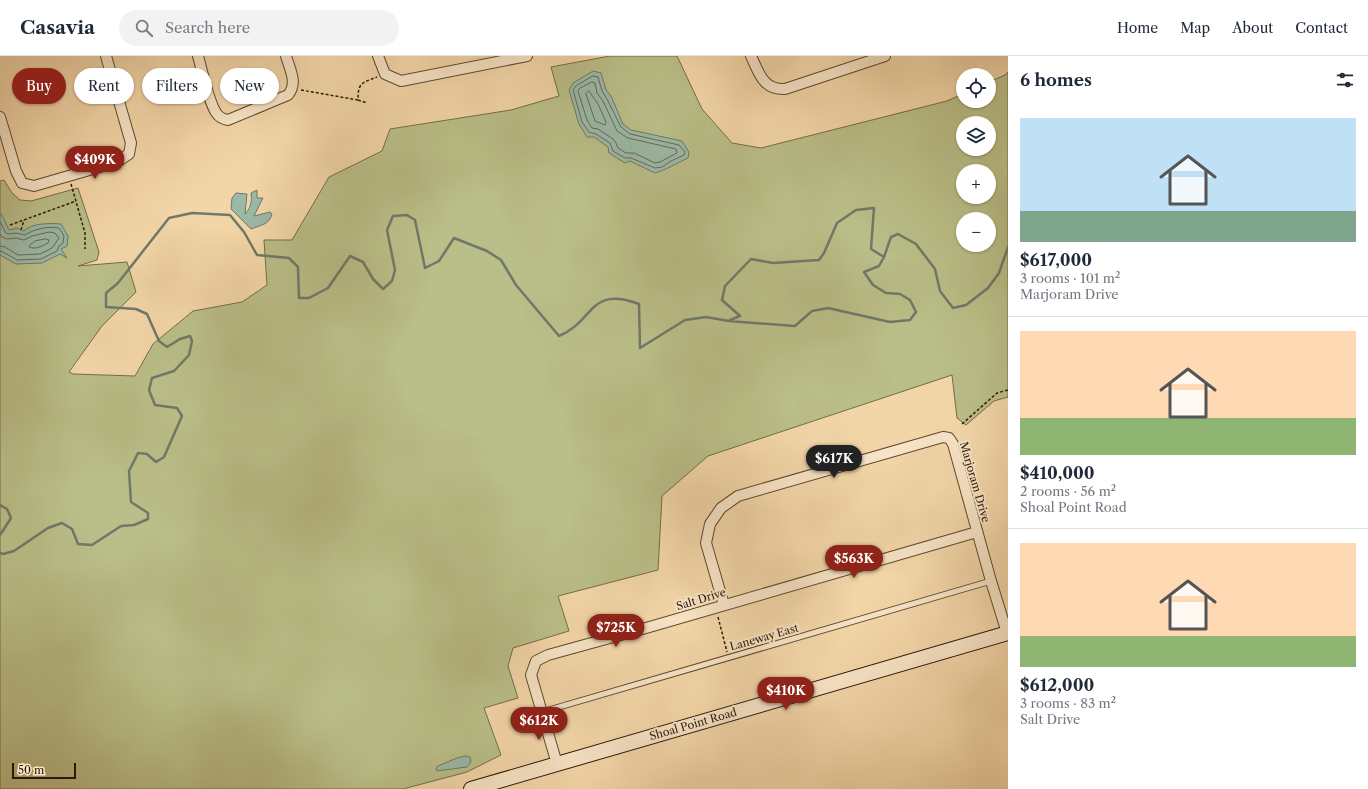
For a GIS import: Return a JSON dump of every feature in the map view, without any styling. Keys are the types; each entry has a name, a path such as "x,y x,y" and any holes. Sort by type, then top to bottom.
{"street":[{"path":"0,117 16,171 22,183 34,186 117,162 129,154 131,143 106,56"},
{"path":"198,56 216,114 221,118 228,120 288,95 293,89 293,80 286,56"},
{"path":"378,56 385,74 401,81 472,61 527,56"},
{"path":"751,56 763,81 770,87 777,89 785,89 885,56"},
{"name":"Marjoram Drive","path":"724,605 706,543 710,524 720,508 738,496 943,437 949,438 953,444 991,581 1008,633"},
{"name":"Salt Drive","path":"557,764 531,675 536,661 548,655 977,532"},
{"name":"Shoal Point Road","path":"471,789 1008,633"}],"lane":[{"name":"Laneway East","path":"542,712 991,581"}],"path":[{"path":"358,100 358,88 363,82 385,74"},
{"path":"293,89 358,100 367,103"},
{"path":"68,176 85,233 85,249"},
{"path":"10,225 76,201"},
{"path":"21,230 24,220"},
{"path":"962,424 997,393 1008,390"},
{"path":"716,613 729,658"}],"green space":[{"path":"610,56 677,56 702,109 732,143 761,148 947,101 956,97 956,108 996,108 996,79 1008,72 1008,397 994,401 966,425 957,418 952,375 708,456 662,496 658,570 558,596 569,631 513,648 508,666 518,698 484,708 501,755 467,772 403,789 0,789 0,181 4,180 12,193 20,200 31,201 78,188 99,252 97,260 78,266 127,262 136,292 102,326 69,372 73,374 135,376 153,344 193,311 242,302 267,285 264,240 292,240 329,177 382,151 390,129 511,110 559,96 551,67"}],"water":[{"path":"593,71 601,73 606,90 611,96 623,124 631,130 682,141 689,152 688,158 655,173 630,161 625,163 609,153 608,147 594,137 587,137 579,124 569,90 573,83"},
{"path":"257,190 257,198 263,198 254,216 270,212 272,214 267,223 251,229 231,209 232,198 236,193 247,194 245,214 251,204 251,193"},
{"path":"0,214 2,215 9,230 17,228 24,231 31,226 36,225 61,224 68,236 67,246 61,249 67,258 60,254 42,263 16,264 0,255"},
{"path":"465,756 470,757 471,762 467,767 437,771 436,768 438,766"}],"waterway":[{"path":"730,320 740,316 722,300 725,286 751,259 773,263 819,260 824,253 837,223 856,210 874,208 871,249 884,257"},
{"path":"0,553 3,554 14,551 48,528 62,523 72,529 78,544 92,545 121,526 134,525 148,519 148,513 131,502 129,471 138,453 147,454 156,462 164,457 182,416 177,408 155,405 149,390 152,378 174,371 189,355 192,341 190,336 180,339 167,347 159,341 147,314 136,309 106,307 106,293 118,283 169,218 192,213 230,215 244,232 257,255 289,258 298,267 299,298 309,298 328,288 350,256 363,262 373,279 383,289 392,281 395,270 387,230 393,216 407,215 415,220 425,268 439,261 454,238 487,251 501,260 516,285 559,336 571,330 601,302 610,299 623,299 639,304 640,348 685,320 706,317 729,321 795,326 812,311 828,308 890,322 910,320 916,312 910,300 900,294 886,293 873,285 864,272 879,266 891,237 898,234 916,244 935,269 940,291 953,308 966,305 988,288 999,273 1008,247"},
{"path":"0,505 7,509 11,518 0,535"}]}
